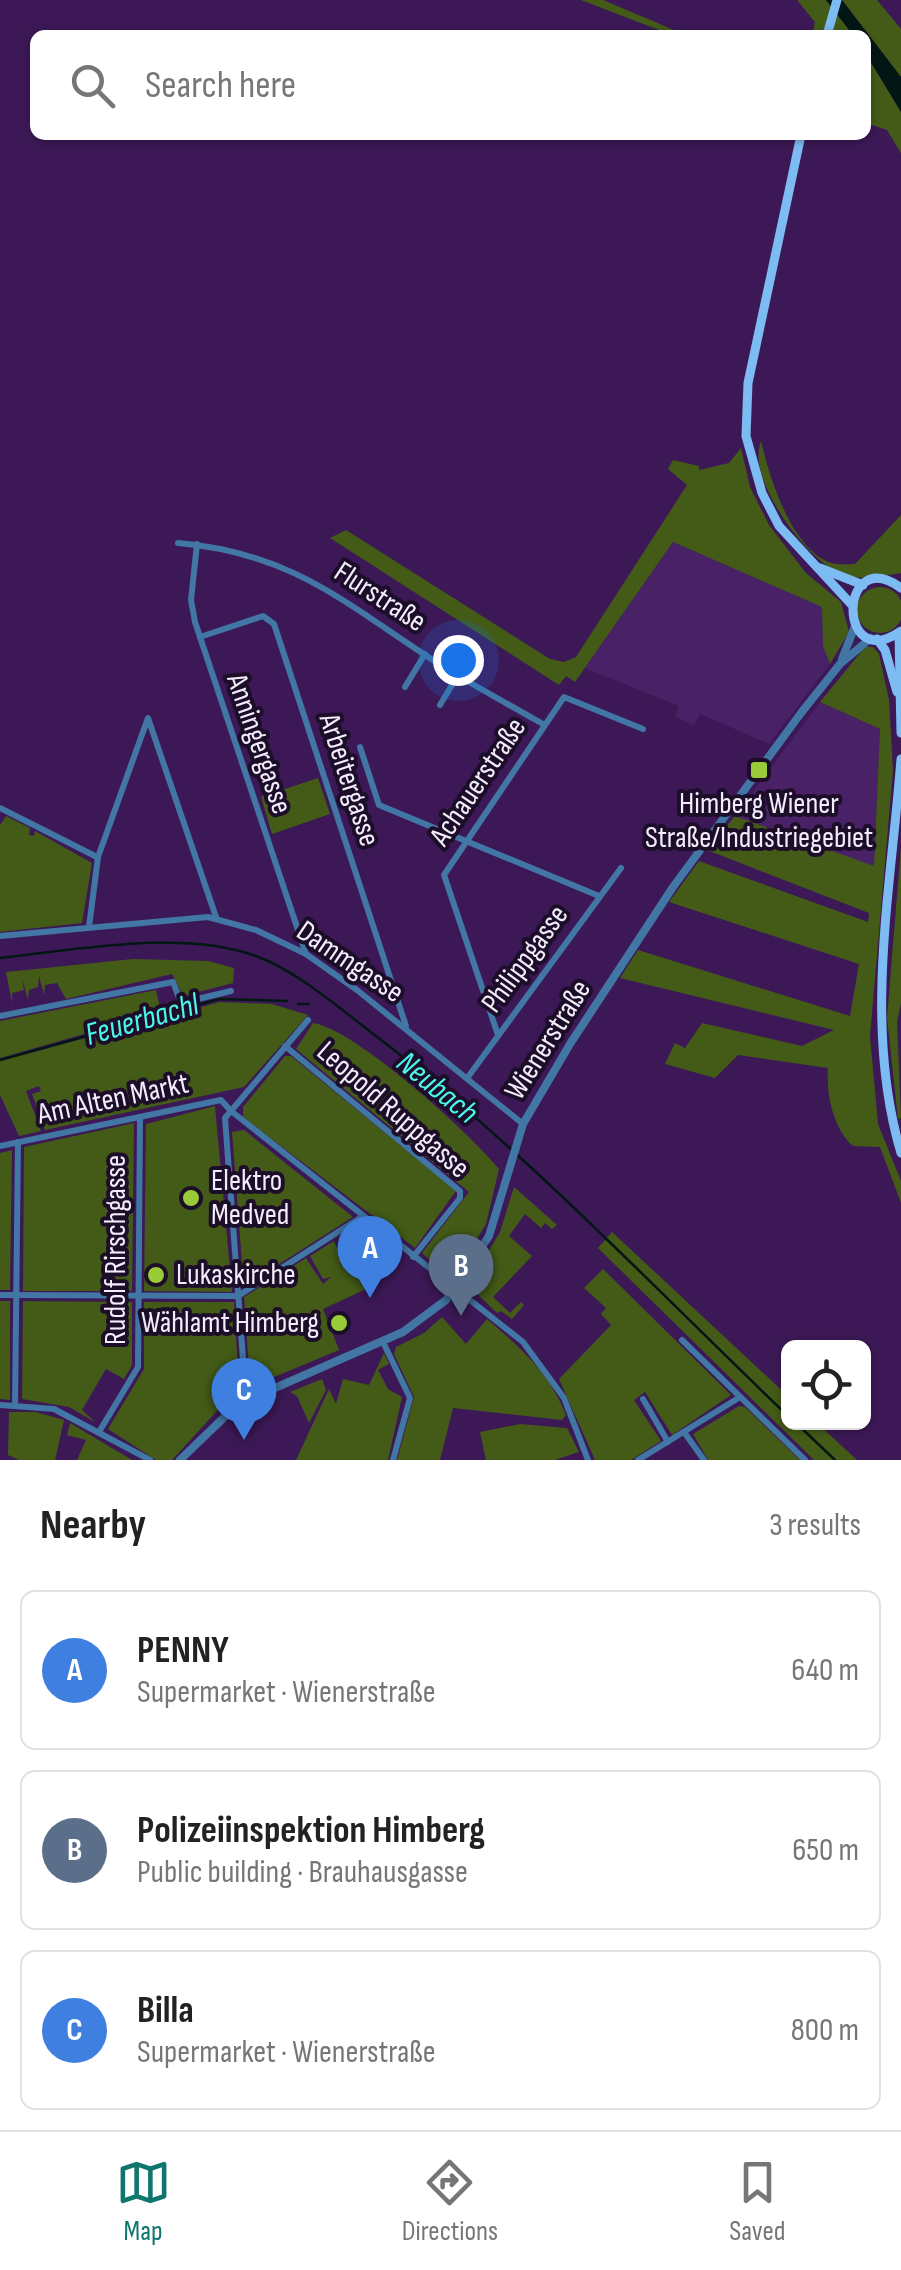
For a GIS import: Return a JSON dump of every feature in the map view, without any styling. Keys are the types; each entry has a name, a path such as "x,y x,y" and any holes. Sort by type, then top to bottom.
{"main road":[{"path":"829,30 837,0"},
{"path":"800,140 772,256 746,414 746,436 762,493 779,526 851,604 855,626 886,650 900,700"},
{"path":"811,563 838,578 863,584 875,580 898,582"},
{"path":"851,604 863,584"},
{"path":"874,639 900,632 901,733"},
{"path":"901,759 881,1000 884,1074 901,1154"}],"street":[{"name":"Flurstraße","path":"178,543 235,550 295,570 424,654 543,724"},
{"name":"Anningergasse","path":"197,544 190,600 306,954"},
{"name":"Arbeitergasse","path":"200,637 263,616 274,624 406,1027"},
{"name":"Wienerstraße","path":"180,1460 224,1414 246,1399 383,1342 430,1315 455,1289 489,1236 523,1124 673,887 840,664 855,626"},
{"name":"Wienerstraße","path":"840,664 874,639"},
{"path":"405,687 424,654"},
{"path":"440,705 458,675"},
{"name":"Achauerstraße","path":"498,1035 444,874 564,696 643,730"},
{"path":"89,927 98,857 144,719 155,729 216,917"},
{"path":"360,747 379,805 599,896"},
{"path":"0,809 98,857"},
{"name":"Philippgasse","path":"468,1077 620,868"},
{"name":"Dammgasse","path":"0,936 216,917 306,954 406,1027 523,1124"},
{"path":"0,1016 173,982 181,1003 219,990 231,991"},
{"name":"Am Alten Markt","path":"0,1146 221,1100 230,1111 308,1020"},
{"name":"Leopold Ruppgasse","path":"286,1046 460,1191 460,1198 413,1257"},
{"path":"246,1399 226,1118 230,1111 539,1360 564,1398 588,1460"},
{"name":"Rudolf Rirschgasse","path":"98,1432 138,1367 140,1117"},
{"path":"15,1406 18,1142"},
{"path":"0,1295 238,1296 362,1216"},
{"path":"682,1340 805,1460"},
{"path":"383,1342 410,1398 393,1460"},
{"path":"638,1460 740,1398"},
{"path":"643,1399 668,1442"},
{"path":"0,1405 54,1409 150,1460"},
{"path":"684,1432 704,1460"}],"shaded area":[{"path":"826,0 842,0 865,30 849,30"},
{"path":"871,38 901,77 901,112 871,62"},
{"path":"673,542 822,606 823,646 830,664 769,744 700,714 694,725 675,717 679,706 585,668"},
{"path":"820,702 880,729 874,867 735,816"}],"green space":[{"path":"581,0 603,0 674,30 659,30"},
{"path":"797,0 826,0 849,30 813,30 815,22"},
{"path":"842,0 877,0 901,29 901,77 871,38 871,30 865,30"},
{"path":"871,62 901,112 901,153 887,130 871,125"},
{"path":"761,441 784,510 804,543 831,563 855,564 901,515 901,573 848,577 816,557 784,520 771,498 762,477"},
{"path":"741,448 750,487 769,525 806,573 841,602 849,632 830,664 823,646 822,607 673,542 575,682 566,676 559,685 330,538 346,530 550,659 564,662 576,657 687,485 668,469 673,460 699,466 699,470 729,463"},
{"path":"871,589 889,589 901,601 901,619 889,631 871,631 859,619 859,601"},
{"path":"865,647 873,647 879,654 889,700 893,770 870,1036 878,1124 901,1181 901,1203 880,1147 853,1146 840,1130 828,1089 828,1068 738,1055 715,1078 665,1064 675,1043 685,1048 702,1023 802,1046 834,1030 620,978 638,950 850,1016 859,964 669,902 699,861 868,922 869,913 707,850 735,816 874,866 880,729 820,702"},
{"path":"318,778 330,814 272,834 261,797"},
{"path":"6,816 30,828 29,835 34,836 35,831 92,863 82,923 0,932 0,825"},
{"path":"901,847 901,1003 897,1022 901,1118 898,1119 887,1018"},
{"path":"133,959 208,961 234,968 233,983 183,996 172,974 66,999 57,983 45,985 44,995 39,976 38,987 29,990 28,1000 22,978 24,990 12,993 12,1003 6,972"},
{"path":"156,990 161,1012 0,1058 0,1021"},
{"path":"220,1002 272,1004 308,1015 244,1087 45,1130 32,1094 41,1091 39,1086 26,1091 41,1131 19,1136 0,1095 0,1061"},
{"path":"313,1023 356,1043 383,1062 464,1132 499,1169 486,1224 452,1280 422,1253 469,1192 296,1049"},
{"path":"285,1056 291,1056 456,1191 415,1248 243,1117 243,1107"},
{"path":"215,1106 232,1292 144,1291 146,1124"},
{"path":"134,1123 132,1291 23,1291 24,1147"},
{"path":"244,1130 353,1217 251,1282 243,1276 232,1132"},
{"path":"12,1150 10,1290 0,1290 0,1153"},
{"path":"514,1187 557,1225 552,1229 545,1223 541,1228 525,1214 509,1236 532,1256 493,1297 510,1313 521,1302 524,1305 512,1319 501,1311 497,1313 468,1285 500,1232"},
{"path":"362,1223 400,1254 377,1284 323,1309 339,1350 255,1385 250,1382 244,1297 306,1258 323,1284 331,1277 323,1279 310,1256 334,1241 346,1268 353,1263 350,1257 354,1252 346,1252 338,1238"},
{"path":"612,1232 781,1389 781,1428 598,1248"},
{"path":"603,1269 731,1395 672,1435 645,1392 634,1400 661,1441 631,1460 595,1460 559,1379 611,1325 601,1314 606,1308 584,1288"},
{"path":"0,1301 10,1301 10,1400 0,1399"},
{"path":"23,1301 132,1302 132,1365 124,1379 106,1369 82,1410 95,1422 69,1407 22,1399"},
{"path":"144,1302 234,1302 239,1387 172,1460 156,1460 108,1429 144,1369"},
{"path":"442,1317 466,1344 487,1319 499,1329 552,1387 566,1415 562,1420 453,1408 440,1460 397,1460 414,1397 394,1354 396,1347 424,1333"},
{"path":"384,1353 389,1364 378,1370 388,1389 402,1397 388,1460 296,1460 329,1389 336,1404 343,1379 369,1385"},
{"path":"322,1379 326,1390 309,1423 297,1396 290,1392"},
{"path":"739,1406 745,1407 800,1460 708,1460 693,1434"},
{"path":"9,1412 36,1412 64,1420 55,1460 19,1460 8,1455"},
{"path":"70,1423 132,1460 77,1460 86,1440 67,1435"},
{"path":"520,1424 567,1428 579,1452 555,1460 486,1460 480,1432"},
{"path":"783,1430 825,1430 857,1460 814,1460"}],"waterway":[{"name":"Neubach","path":"0,958 130,944 196,944 256,956 288,971 376,1036 484,1125 781,1409"},
{"name":"Feuerbachl","path":"0,1060 219,999 287,1001"},
{"path":"298,1004 309,1004"},
{"name":"Neubach","path":"803,1430 835,1460"}],"place":[{"name":"Himberg Wiener Straße/Industriegebiet","path":"759,770"},
{"name":"Elektro Medved","path":"191,1198"},
{"name":"Lukaskirche","path":"156,1275"},
{"name":"PENNY","path":"370,1298"},
{"name":"Polizeiinspektion Himberg","path":"461,1316"},
{"name":"Wählamt Himberg","path":"339,1323"},
{"name":"Billa","path":"244,1440"}]}
